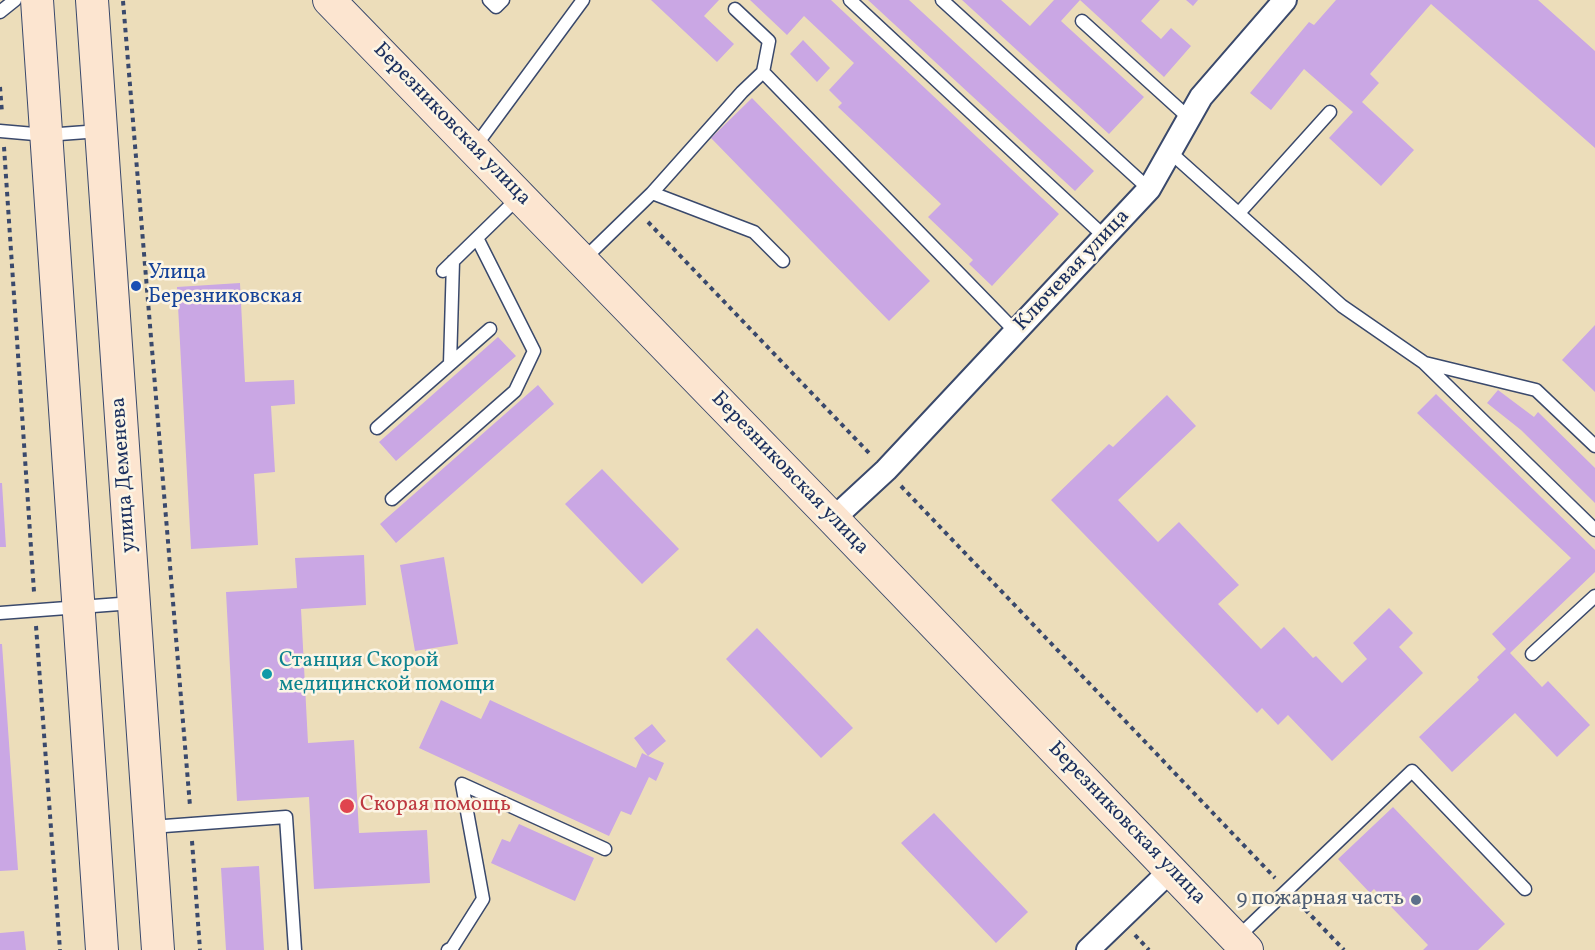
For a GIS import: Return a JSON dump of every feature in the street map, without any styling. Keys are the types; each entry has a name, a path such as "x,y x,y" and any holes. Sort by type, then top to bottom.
{"main road":[{"path":"37,0 102,950"},
{"name":"улица Деменева","path":"92,0 158,950"},
{"name":"Березниковская улица","path":"331,0 1241,944"}],"street":[{"name":"Ключевая улица","path":"833,519 886,470 1149,189 1201,97 1285,0"},
{"path":"1088,950 1171,870"}],"lane":[{"path":"0,12 15,0"},
{"path":"489,0 496,7 503,0"},
{"path":"474,148 583,0"},
{"path":"850,0 1105,237"},
{"path":"942,0 1149,189"},
{"path":"583,261 652,193 742,92 763,72 769,41 735,9"},
{"path":"1082,21 1189,118"},
{"path":"763,72 1016,332"},
{"path":"1239,213 1330,112"},
{"path":"2,131 46,135 101,131"},
{"path":"1170,152 1342,306 1424,362 1595,530"},
{"path":"652,193 754,232 783,261"},
{"path":"443,271 520,196"},
{"path":"392,499 515,391 534,351 477,238"},
{"path":"450,364 453,261"},
{"path":"377,428 490,329"},
{"path":"1424,362 1536,390 1595,446"},
{"path":"1532,654 1595,596"},
{"path":"0,613 134,603"},
{"path":"1241,944 1287,891 1412,771 1525,889"},
{"path":"448,950 452,948 483,900 462,783 605,849"},
{"path":"150,827 286,817 295,950"}],"path":[{"path":"123,0 200,950"},
{"path":"0,87 60,950"},
{"path":"636,209 1344,950"}],"building":[{"path":"651,0 719,0 704,16 734,44 717,62"},
{"path":"750,0 831,0 1059,214 992,286 969,264 973,260 928,217 941,204 838,107 842,103 829,90 854,63 804,16 787,35"},
{"path":"868,0 909,0 1094,171 1075,191"},
{"path":"962,0 1001,0 1030,26 1054,0 1080,0 1061,21 1144,97 1109,134"},
{"path":"1080,0 1160,0 1141,21 1161,39 1171,28 1191,46 1164,77"},
{"path":"1186,0 1198,0 1193,6"},
{"path":"1336,0 1538,0 1595,51 1595,148 1431,4 1370,74 1379,83 1362,102 1414,150 1381,186 1329,138 1353,112 1304,69 1271,110 1250,93 1309,22 1314,25"},
{"path":"803,40 830,68 817,82 790,54"},
{"path":"752,98 930,281 889,321 711,138"},
{"path":"240,283 245,382 294,380 295,404 271,406 275,472 254,474 258,545 191,549 177,287"},
{"path":"1595,325 1595,392 1562,360"},
{"path":"498,337 516,356 396,461 379,442"},
{"path":"538,385 554,404 396,543 380,524"},
{"path":"1498,390 1534,417 1538,412 1595,468 1595,503 1521,430 1487,403"},
{"path":"1436,394 1595,550 1595,572 1510,653 1542,687 1548,681 1590,725 1557,757 1515,713 1452,772 1419,737 1479,680 1477,677 1506,649 1492,634 1571,558 1417,413"},
{"path":"1167,395 1196,426 1118,500 1158,542 1179,522 1239,585 1218,604 1261,649 1284,627 1313,658 1316,656 1342,683 1367,659 1353,643 1389,608 1413,633 1399,647 1423,673 1332,761 1288,715 1278,725 1262,708 1257,713 1051,500 1109,444 1113,447"},
{"path":"602,469 679,549 642,584 565,504"},
{"path":"0,483 2,483 6,547 0,547"},
{"name":"Станция Скорой медицинской помощи","path":"364,555 366,605 301,609 308,743 354,740 359,833 427,830 430,883 314,889 309,797 237,801 226,592 297,588 295,558"},
{"path":"444,557 458,644 415,651 400,565"},
{"path":"757,628 853,728 821,758 726,659"},
{"path":"0,644 2,644 18,870 0,871"},
{"path":"441,700 481,719 490,700 636,768 642,753 664,763 656,781 649,777 631,815 621,811 609,836 419,748"},
{"path":"652,724 666,741 648,756 634,738"},
{"path":"1393,807 1505,924 1478,950 1423,950 1428,945 1374,889 1370,893 1338,859"},
{"path":"934,813 1028,912 996,943 901,843"},
{"path":"519,824 594,858 575,901 491,863 502,839 510,842"},
{"path":"259,866 264,950 226,950 221,868"},
{"path":"24,931 26,950 0,950 0,933"}],"place":[{"name":"Улица Березниковская","path":"136,286"},
{"name":"Станция Скорой медицинской помощи","path":"267,674"},
{"name":"Скорая помощь","path":"347,806"},
{"name":"9 пожарная часть","path":"1416,900"}]}
